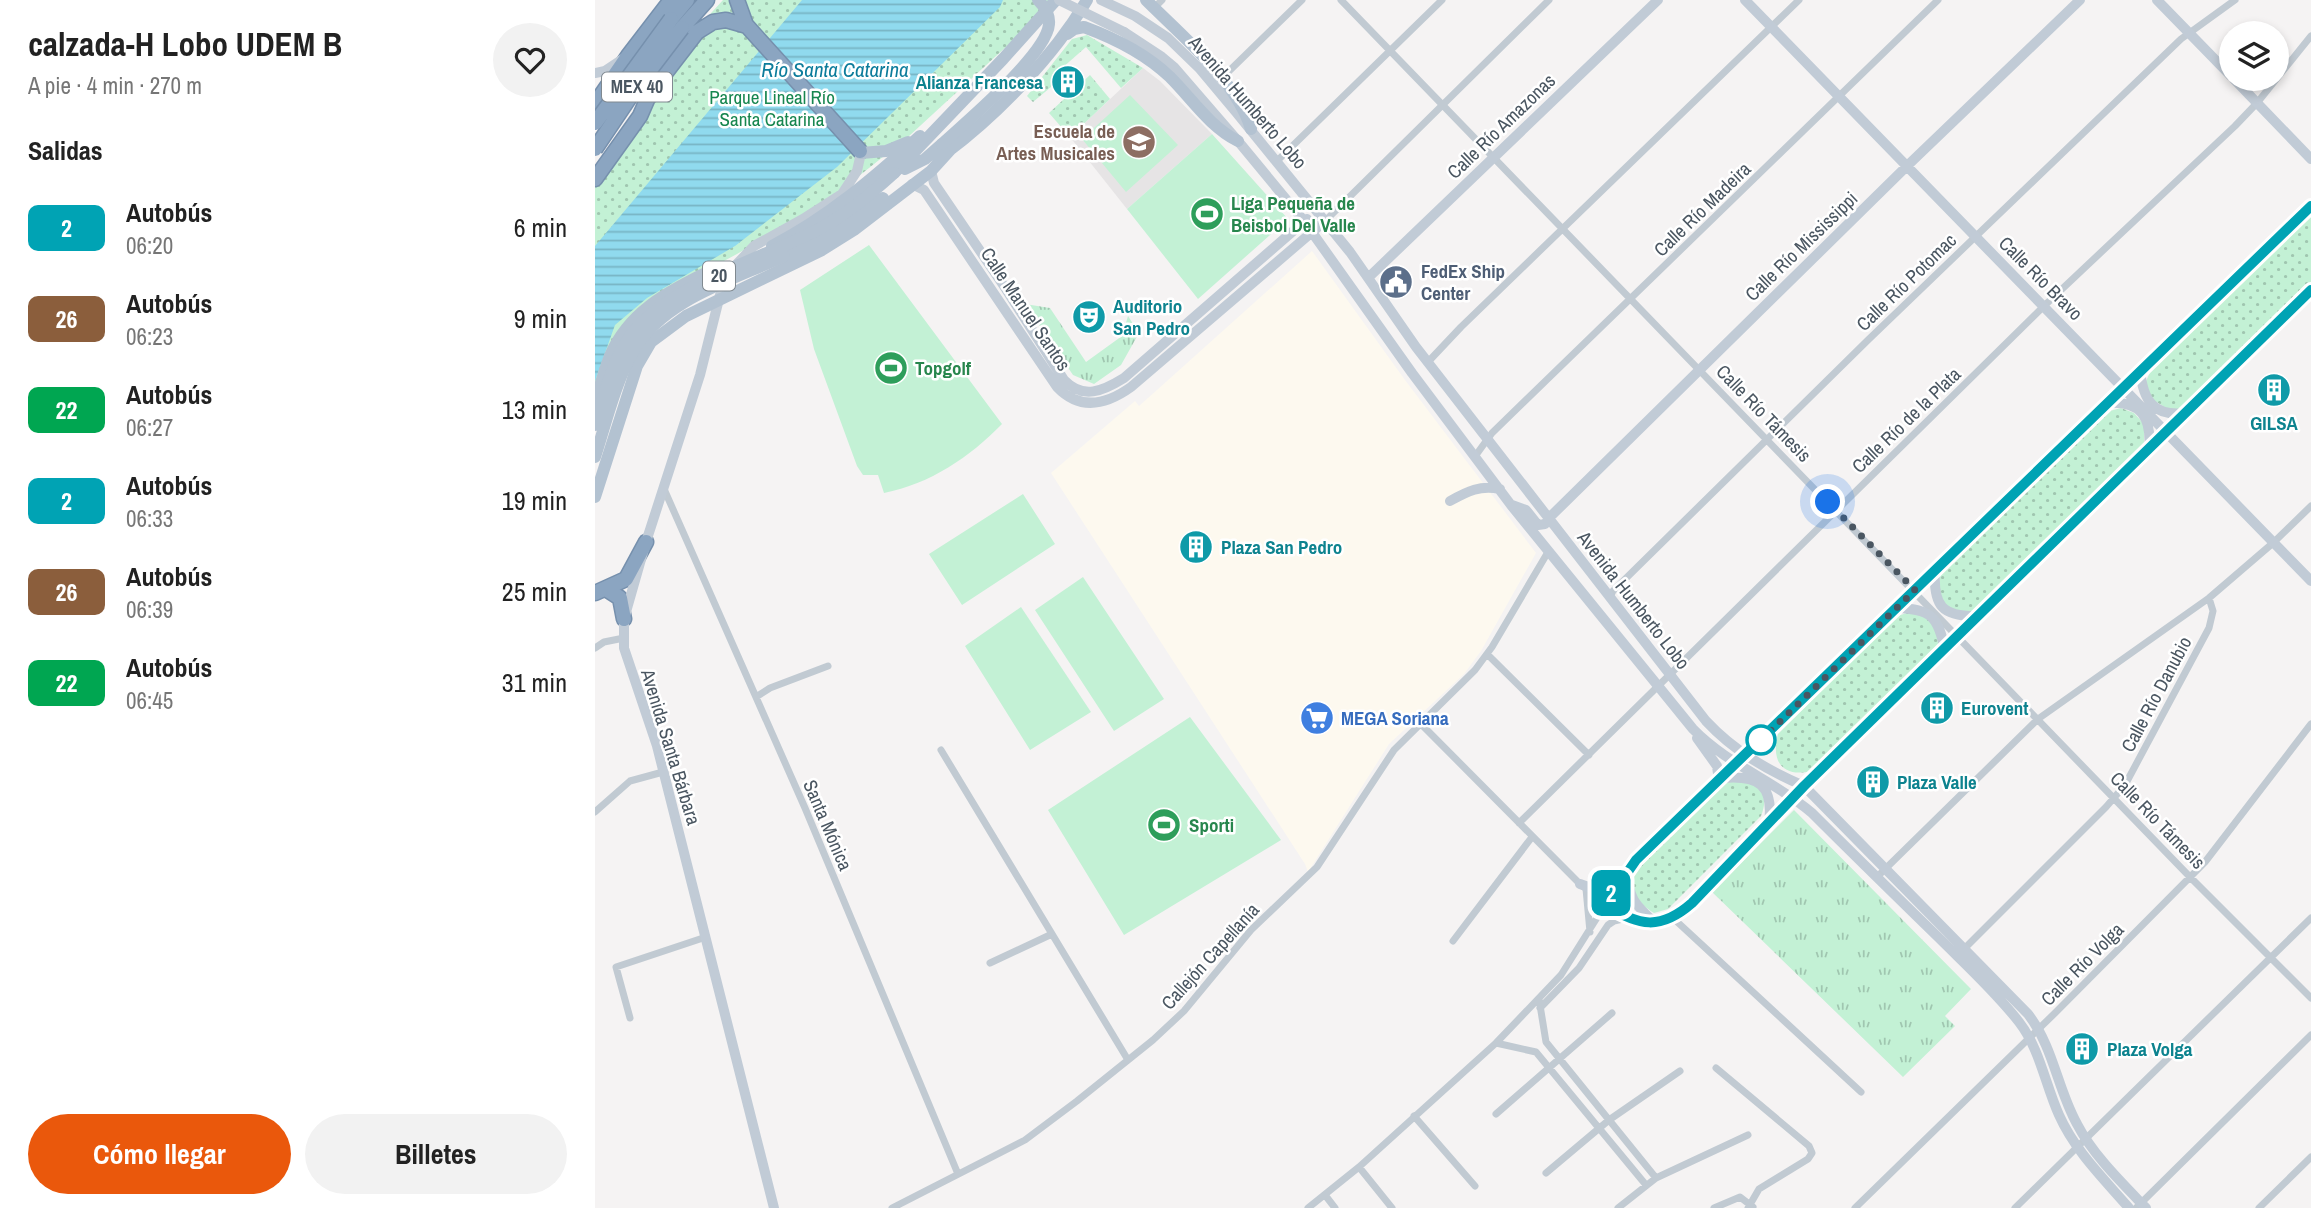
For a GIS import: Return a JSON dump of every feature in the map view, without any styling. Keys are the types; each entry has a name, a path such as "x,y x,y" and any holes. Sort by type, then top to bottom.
{"highway":[{"path":"596,100 671,0"},
{"name":"MEX 40","path":"595,149 676,24 687,0"},
{"name":"MEX 40","path":"595,123 676,24 707,0"},
{"path":"737,0 746,26 860,152"},
{"path":"596,177 640,116 650,93 687,42 703,26 726,20 746,26"},
{"path":"601,591 626,579 646,542"},
{"path":"601,591 619,597 623,612"}],"main road":[{"path":"595,497 642,355 661,332 719,298 823,250 931,171 946,147 1008,82 1046,36 1050,21 1038,0"},
{"name":"Avenida Humberto Lobo","path":"1057,0 1124,32 1174,67 1304,221 1511,505 1695,732"},
{"name":"20","path":"595,425 617,358 633,332 650,315 695,286 819,229 873,192 967,98 1057,0"},
{"path":"595,457 627,362 648,331 660,319 696,297 822,238 898,188 1002,103 1061,39 1087,0"},
{"name":"Avenida Humberto Lobo","path":"1101,0 1150,25 1220,85"},
{"name":"Calle Río Amazonas","path":"1369,277 1658,0"},
{"name":"Calle Río Bravo","path":"1745,0 2124,386 2311,581"},
{"name":"Calle Río Mississippi","path":"1548,520 1907,166 2081,0"},
{"path":"2157,0 2219,64"},
{"path":"1154,3 1191,43 1220,85 1242,107 1251,130"},
{"path":"1061,39 1075,29 1084,27 1131,50 1168,75 1217,128 1238,141"},
{"path":"595,74 611,68 628,56"},
{"path":"2245,91 2311,159"},
{"path":"757,281 747,271 747,265 755,254 780,242 871,181 967,98"},
{"path":"596,100 612,113 627,119 640,116"},
{"path":"596,100 609,142 607,154 596,177"},
{"name":"Avenida Humberto Lobo","path":"1251,130 1369,277 1416,347 1706,722 1723,740 1746,756 1804,786 1885,867 1960,952 2016,1000 2039,1028 2052,1056 2067,1104 2086,1140 2141,1206"},
{"path":"860,152 890,149 920,136"},
{"path":"894,173 911,167 946,147"},
{"name":"Avenida Santa Bárbara","path":"774,1208 663,772 626,658 623,612 700,375 725,281 741,257 754,247 842,194 857,171 860,152"},
{"name":"Calle Manuel Santos","path":"931,171 934,183 956,226 1057,387 1069,398 1085,403 1108,400 1131,387 1325,220"},
{"name":"Calle Manuel Santos","path":"912,184 924,190 956,226 1064,380 1077,391 1084,393 1101,390 1124,378 1317,210"},
{"path":"2309,208 1627,870 1605,905 1628,918 1655,923 1673,918 1692,903 1804,786 2311,290"},
{"path":"595,402 620,337 629,324 657,299 711,272 719,278 719,298"},
{"path":"1380,328 1394,329 1416,347"},
{"path":"2140,370 2144,393 2150,403 2164,413 2186,413"},
{"path":"1433,401 1438,389 1439,374"},
{"path":"2106,403 2124,403 2138,408 2148,423 2149,450"},
{"path":"1450,501 1473,489 1500,489"},
{"path":"1511,505 1526,510 1540,526 1548,520"},
{"path":"1935,570 1934,588 1941,606 1959,617 1978,616"},
{"path":"595,600 612,597 623,612"},
{"path":"1897,608 1918,610 1932,617 1941,630 1945,650"},
{"path":"1695,732 1736,765 1793,798 1812,813 1877,877 1960,952 2030,1037 2059,1115 2077,1148 2129,1208"},
{"path":"1695,732 1704,750 1717,766 1721,780"},
{"path":"1721,780 1748,777 1762,786 1769,797 1769,823"},
{"path":"1627,870 1627,883 1632,899 1655,923"},
{"path":"1583,887 1600,890 1617,884"}],"street":[{"path":"1220,85 1225,75 1302,0"},
{"name":"Calle Río Támesis","path":"1341,0 2190,877 2311,998"},
{"path":"1277,161 1442,0"},
{"path":"1325,220 1549,0"},
{"path":"1428,362 1799,0"},
{"name":"Calle Río Madeira","path":"1476,455 1488,439 1938,0"},
{"name":"Calle Río Potomac","path":"1610,597 1613,591 1767,440 2188,32 2235,0"},
{"name":"Calle Río de la Plata","path":"1519,822 2044,306 2257,103 2311,36"},
{"name":"Santa Mónica","path":"664,489 805,808 958,1174"},
{"path":"1877,877 2038,719 2209,598 2311,506"},
{"name":"Callejón Capellanía","path":"892,1208 1025,1140 1128,1060 1184,1011 1251,930 1309,878 1387,761 1467,679 1487,654 1548,552"},
{"name":"Calle Río Danubio","path":"1960,952 2115,797 2134,770 2209,628 2213,611 2209,598"},
{"path":"595,648 604,642 624,638"},
{"path":"1487,654 1589,755"},
{"path":"756,697 770,688 828,666"},
{"path":"1308,1208 1359,1167 1496,1043 1561,975 1605,905 1532,837 1421,724"},
{"name":"Calle Río Volga","path":"1855,1208 2190,877 2311,724"},
{"path":"941,750 1128,1060"},
{"path":"596,811 630,781 663,772"},
{"path":"1453,941 1532,837"},
{"path":"1583,887 1590,932 1598,939"},
{"path":"1540,1008 1579,968 1614,921 1628,918"},
{"path":"1673,918 1861,1092"},
{"path":"2015,1208 2311,918"},
{"path":"990,963 1052,934"},
{"path":"630,1018 616,967 706,937"},
{"path":"1539,999 1546,1042 1656,1178"},
{"path":"1496,1114 1612,1013"},
{"path":"2141,1206 2311,1035"},
{"path":"1536,1052 1546,1042"},
{"path":"1496,1043 1536,1052 1646,1185"},
{"path":"1714,1208 1740,1197 1751,1207 1759,1189 1808,1159 1812,1153 1809,1146 1716,1068"},
{"path":"1546,1173 1609,1120 1680,1070"},
{"path":"1414,1116 1475,1186"},
{"path":"1618,1208 1656,1178 1748,1135"},
{"path":"2259,1208 2311,1157"},
{"path":"1359,1167 1392,1208"},
{"path":"1325,1195 1335,1208"}],"shaded area":[{"name":"Escuela de Artes Musicales","path":"1143,68 1160,81 1212,134 1127,209 1070,137"},
{"name":"Plaza San Pedro","path":"1312,251 1405,380 1536,553 1481,651 1464,674 1389,744 1308,872 1051,473 1135,401 1139,406"}],"green space":[{"name":"Río Santa Catarina","path":"723,0 1052,0 1008,45 908,137 830,199 737,254 649,301 595,390 595,173 701,24"},
{"path":"1087,35 1143,68 1121,88 1086,47 1053,76 1051,87 1033,102 1027,96 1072,39"},
{"path":"1090,75 1110,99 1070,137 1049,113"},
{"path":"1130,95 1178,145 1126,192 1082,139"},
{"name":"Liga Pequeña de Beisbol Del Valle","path":"1212,134 1288,219 1198,299 1127,209"},
{"path":"2311,213 2311,287 2185,409 2171,411 2147,396 2146,381 2153,366"},
{"name":"Topgolf","path":"869,245 1002,424 948,468 917,483 884,493 878,475 863,475 857,466 814,349 800,290"},
{"path":"1025,304 1050,308 1086,362 1122,336 1128,316 1139,333 1121,365 1094,384 1073,375"},
{"path":"2121,408 2134,413 2144,424 2144,450 1980,610 1960,611 1946,605 1939,593 1941,573 2106,412"},
{"path":"1023,494 1055,544 962,605 929,554"},
{"path":"1083,577 1164,699 1114,731 1035,610"},
{"path":"1021,607 1091,712 1030,750 965,646"},
{"path":"1912,611 1928,616 1942,645 1815,770 1795,772 1782,767 1776,754 1778,734 1895,617"},
{"name":"Sporti","path":"1190,717 1281,840 1124,935 1048,810"},
{"path":"1738,779 1752,783 1761,791 1764,802 1761,816 1668,909 1654,913 1637,898 1630,877 1724,784"},
{"path":"1794,810 1971,989 1945,1016 1955,1026 1903,1077 1712,892"}],"water":[{"name":"Río Santa Catarina","path":"802,0 1003,0 1000,7 837,167 735,246 647,298 615,325 595,381 595,246"}],"bus line":[{"name":"2","path":"2311,206 1636,860 1605,905 1628,918 1655,923 1673,918 1692,903 1804,786 1943,653 2311,290"}],"place":[{"name":"Alianza Francesa","path":"1068,82"},
{"name":"Escuela de Artes Musicales","path":"1139,142"},
{"name":"Liga Pequeña de Beisbol Del Valle","path":"1207,214"},
{"name":"FedEx Ship Center","path":"1396,282"},
{"name":"Auditorio San Pedro","path":"1089,317"},
{"name":"Topgolf","path":"891,368"},
{"name":"GILSA","path":"2274,390"},
{"name":"Plaza San Pedro","path":"1196,547"},
{"name":"Eurovent","path":"1937,708"},
{"name":"MEGA Soriana","path":"1317,718"},
{"name":"Plaza Valle","path":"1873,782"},
{"name":"Sporti","path":"1164,825"},
{"name":"Plaza Volga","path":"2082,1049"}],"route":[{"path":"1761,740 1757,744 1915,590 1828,502"}],"park label":[{"name":"Parque Lineal Río Santa Catarina","path":"772,108"}]}
